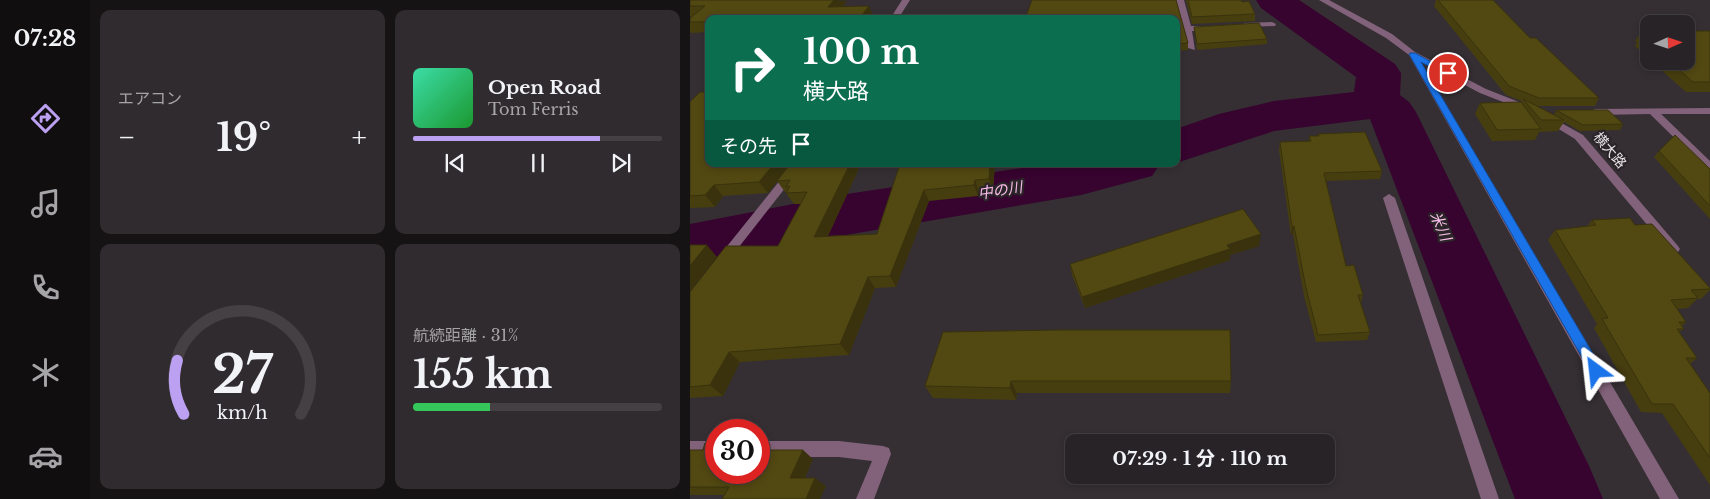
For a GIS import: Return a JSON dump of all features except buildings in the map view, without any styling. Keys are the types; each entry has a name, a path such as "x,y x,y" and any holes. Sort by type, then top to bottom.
{"street":[{"path":"897,15 906,0"},
{"path":"1180,0 1192,48"},
{"name":"横大路","path":"1323,0 1389,36 1412,54 1483,91 1534,111 1579,137 1679,254"},
{"path":"1234,26 1272,24"},
{"path":"1187,29 1215,27"},
{"path":"1412,54 1670,499"},
{"path":"1534,111 1554,111"},
{"path":"1583,111 1710,111"},
{"path":"1653,112 1710,168"},
{"path":"714,272 797,167"},
{"path":"1390,198 1490,499"},
{"path":"690,448 705,449"},
{"path":"770,449 839,449 883,454 865,499"}],"waterway":[{"name":"米川","path":"1274,0 1379,73 1376,100"},
{"name":"中の川","path":"1180,146 1237,125 1274,116 1365,105 1376,100"},
{"name":"米川","path":"1376,100 1392,112 1559,499"},
{"name":"中の川","path":"690,247 840,216 991,190 1081,177 1123,167"}],"route":[{"path":"1448,73 1412,54 1596,371"}]}
